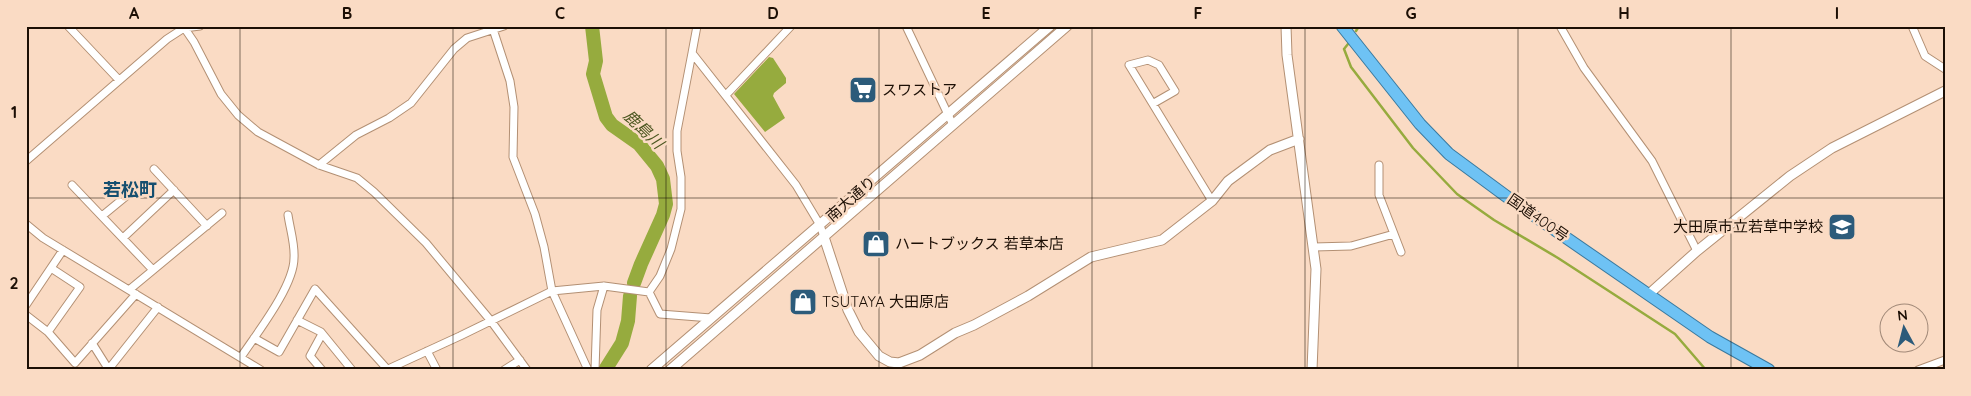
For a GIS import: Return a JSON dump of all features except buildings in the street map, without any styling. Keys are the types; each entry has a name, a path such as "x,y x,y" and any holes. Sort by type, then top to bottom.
{"highway":[{"name":"国道400号","path":"1342,26 1420,124 1449,154 1510,199 1710,337 1769,370"}],"street":[{"path":"68,26 119,80"},
{"path":"26,161 167,39 184,27 200,26"},
{"path":"319,165 356,135 389,118 411,103 454,49 467,38 504,26"},
{"path":"649,292 660,276 672,249 681,209 681,177 677,152 677,131 697,26"},
{"path":"726,95 791,26"},
{"path":"906,26 953,125"},
{"name":"南大通り","path":"651,370 1050,26"},
{"name":"南大通り","path":"670,370 1067,26"},
{"path":"1286,26 1287,55 1314,247 1316,289 1312,370"},
{"path":"1560,26 1584,68 1652,161 1697,251"},
{"path":"1912,26 1925,56 1945,69"},
{"path":"184,27 194,42 221,94 238,115 258,132 319,165 357,178 374,192 426,243 491,320 527,370"},
{"path":"493,28 510,81 514,107 513,157 537,222 544,247 552,291 588,370"},
{"path":"692,53 796,185 820,225 848,310 859,332 879,356 900,366 955,333 1028,296 1091,257 1162,240 1212,201 1228,181 1270,150 1299,139"},
{"path":"1154,104 1175,90 1158,65 1148,60 1130,65 1212,201"},
{"path":"1649,294 1697,251 1790,176 1832,148 1945,92"},
{"path":"1379,165 1379,195 1401,252"},
{"path":"154,169 207,226"},
{"path":"72,185 153,270"},
{"path":"122,238 174,190"},
{"path":"102,216 130,193"},
{"path":"26,315 48,332 74,363 153,270 222,213"},
{"path":"241,357 280,297 292,272 294,257 288,215"},
{"path":"26,224 62,250 262,370"},
{"path":"1314,247 1351,246 1394,234"},
{"path":"26,305 62,250"},
{"path":"48,332 80,287 51,268"},
{"path":"254,338 279,352 315,289 387,370 552,291 604,286 649,292"},
{"path":"595,370 597,310 604,286"},
{"path":"649,292 660,314 711,318"},
{"path":"92,343 109,370 158,307"},
{"path":"297,320 322,334 352,370"},
{"path":"322,334 310,356 322,370"},
{"path":"427,351 437,370"},
{"path":"504,370 520,360"},
{"path":"1918,370 1945,360"}],"shaded area":[{"path":"769,57 773,58 786,78 786,83 773,96 785,118 765,132 734,94"}],"waterway":[{"name":"鹿島川","path":"592,26 596,61 593,74 606,117 612,125 639,144 657,166 663,179 666,204 663,215 634,283"},
{"path":"1356,31 1359,26"},
{"path":"1348,44 1344,49 1351,67 1413,148 1457,194 1494,220 1558,258 1675,334 1706,370"},
{"name":"鹿島川","path":"605,370 622,343 628,321 630,296"}],"place":[{"name":"スワストア","path":"863,90"},
{"name":"大田原市立若草中学校","path":"1842,227"},
{"name":"ハートブックス 若草本店","path":"876,244"},
{"name":"TSUTAYA 大田原店","path":"803,302"}],"district":[{"name":"若松町","path":"130,190"}]}
